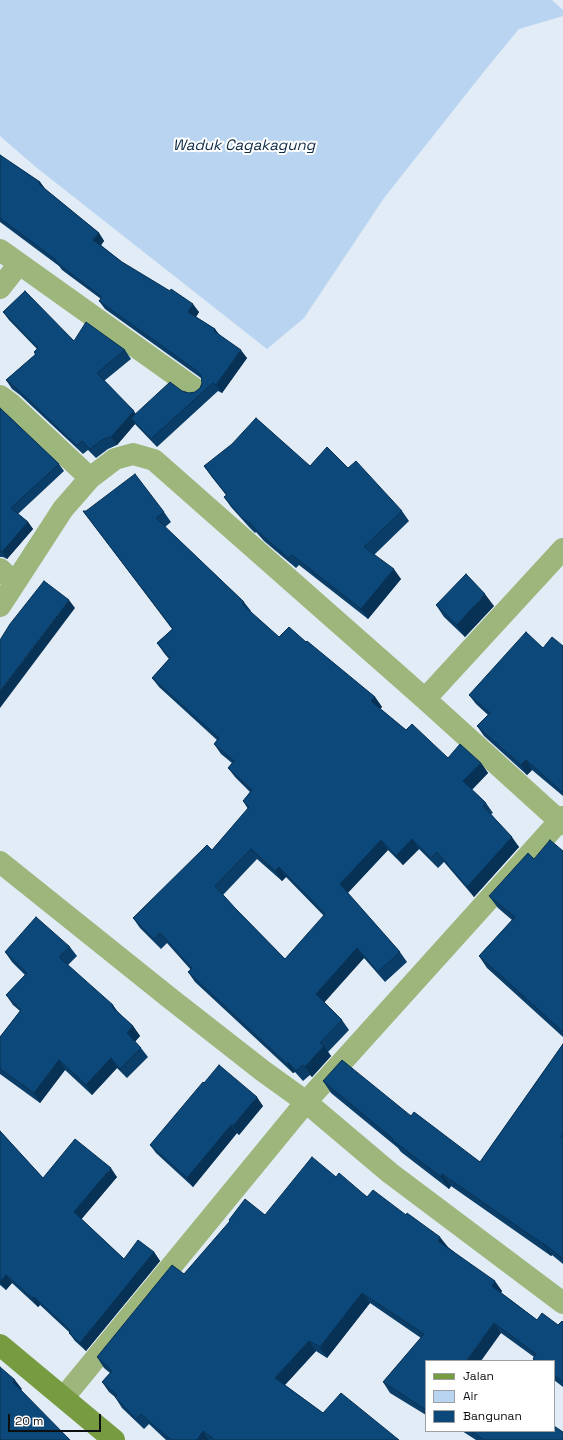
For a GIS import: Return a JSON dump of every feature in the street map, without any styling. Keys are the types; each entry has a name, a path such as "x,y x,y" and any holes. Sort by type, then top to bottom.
{"main road":[{"path":"0,1345 114,1440"}],"street":[{"path":"0,250 195,389"},
{"path":"0,288 19,264"},
{"path":"0,396 11,404 90,478"},
{"path":"0,606 7,576 90,478 115,460 133,454 154,460 562,821 306,1102 64,1397"},
{"path":"424,699 563,549"},
{"path":"0,862 171,999 263,1071 306,1102 390,1173 563,1303"}],"water":[{"name":"Waduk Cagakagung","path":"0,0 552,0 563,10 563,16 519,29 384,198 304,318 267,349 37,168 0,136"}],"building":[{"path":"0,155 40,182 39,184 99,233 93,240 122,262 170,291 171,289 193,304 188,312 215,329 214,331 241,350 216,385 213,383 151,439 131,418 170,382 182,391 189,393 195,392 200,388 202,383 201,375 99,301 102,297 0,218"},
{"path":"25,291 74,341 86,322 125,350 97,373 134,411 111,437 102,440 90,449 82,441 77,446 6,380 36,354 34,352 38,348 3,312"},
{"path":"0,408 59,464 11,508 28,522 2,552 0,551"},
{"path":"256,418 310,466 327,447 348,468 356,461 402,511 364,547 394,569 361,609 292,555 288,558 249,522 241,517 224,497 227,495 204,466 232,444"},
{"path":"135,474 164,512 156,518 244,602 242,604 279,637 289,627 375,697 371,701 406,730 412,724 448,758 460,744 481,763 463,781 486,803 483,806 512,837 467,887 437,852 431,858 412,839 396,856 381,840 340,884 400,952 378,972 357,948 316,994 342,1020 320,1043 324,1046 305,1067 303,1065 296,1071 288,1062 287,1064 188,972 192,968 160,933 154,939 133,918 207,845 212,850 249,807 243,801 252,790 228,768 234,761 214,744 219,738 152,678 170,658 157,643 173,629 83,511 86,511","holes":["251,849 275,871 279,867 325,914 285,959 215,886"]},
{"path":"466,574 485,594 457,625 436,605"},
{"path":"44,581 69,600 0,691 0,640 10,624"},
{"path":"526,632 543,648 552,637 563,646 562,792 526,760 521,765 477,726 490,713 469,695"},
{"path":"550,840 563,851 563,1032 479,956 515,917 489,896 528,853 534,859"},
{"path":"36,917 70,947 59,957 113,1005 112,1007 133,1026 127,1033 141,1048 120,1069 111,1058 86,1085 59,1060 34,1093 0,1069 0,1037 21,1010 6,995 27,973 5,952"},
{"path":"563,1044 563,1134 561,1137 563,1138 563,1259 543,1243 442,1174 441,1177 392,1140 393,1139 323,1081 342,1060 411,1116 414,1112 480,1162"},
{"path":"219,1065 257,1097 233,1126 231,1125 187,1178 150,1145"},
{"path":"0,1131 43,1178 75,1139 111,1168 74,1212 124,1259 138,1240 154,1252 80,1343 69,1333 71,1331 34,1297 32,1298 6,1275 0,1282"},
{"path":"312,1157 336,1177 339,1173 367,1197 373,1190 406,1215 407,1213 440,1237 438,1241 495,1281 492,1286 537,1320 542,1313 558,1325 562,1321 563,1322 563,1382 555,1376 555,1360 534,1360 533,1359 536,1354 494,1323 467,1360 425,1360 425,1409 383,1382 424,1334 362,1293 320,1347 309,1341 275,1378 323,1413 341,1393 399,1440 215,1440 203,1431 197,1440 172,1440 141,1414 136,1419 115,1397 117,1395 102,1382 112,1371 97,1357 172,1265 184,1274 230,1221 229,1220 245,1199 265,1215"},
{"path":"0,1367 15,1380 13,1382 70,1440 0,1440"},
{"path":"555,1427 563,1432 563,1440 484,1440 472,1432 555,1432"}]}
